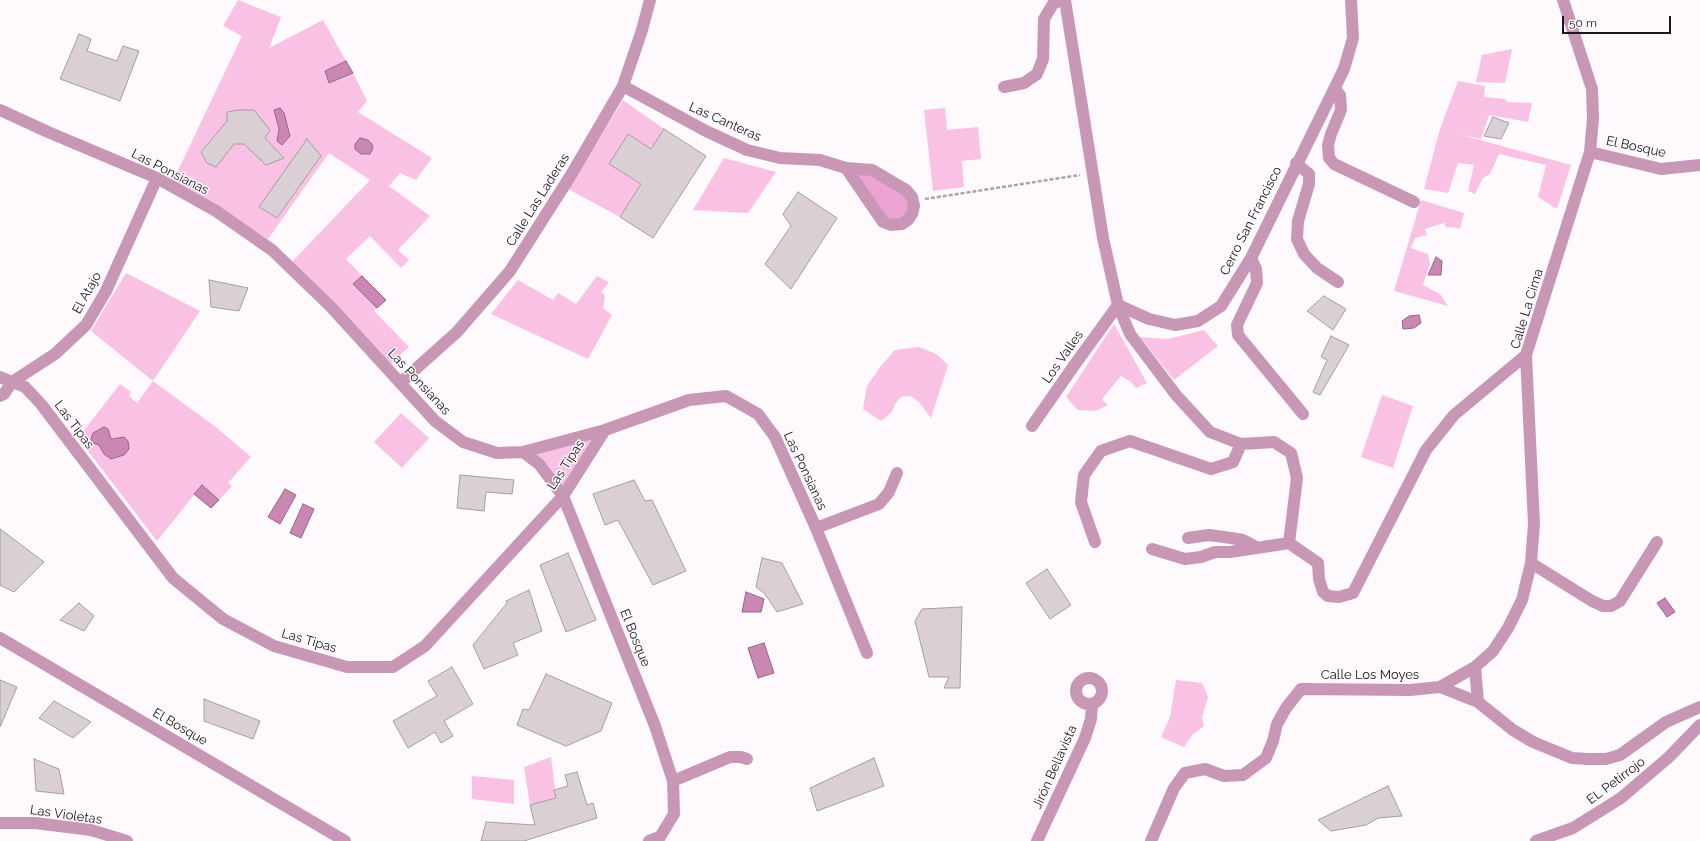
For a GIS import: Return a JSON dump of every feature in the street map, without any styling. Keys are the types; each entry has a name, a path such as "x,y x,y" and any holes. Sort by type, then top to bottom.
{"street":[{"name":"Calle Las Laderas","path":"400,384 457,332 510,271 571,174 623,86 642,30 650,0"},
{"path":"1004,87 1024,83 1037,74 1043,59 1044,19 1053,4 1061,0"},
{"path":"1064,0 1103,238 1118,305 1130,334 1176,395 1210,432 1241,444 1274,442 1291,453 1297,478 1289,543"},
{"name":"Cerro San Francisco","path":"1118,305 1149,319 1175,325 1198,321 1221,306 1251,258 1296,163 1344,69 1353,38 1351,0"},
{"name":"Calle La Cima","path":"1475,667 1493,651 1508,628 1522,600 1531,563 1534,524 1526,355 1590,152 1593,118 1592,88 1563,0"},
{"name":"Las Canteras","path":"623,86 706,131 747,150 780,158 820,160 846,168 872,170 906,190 913,200"},
{"path":"1334,89 1340,95 1341,110 1328,145 1329,158 1334,164 1414,202"},
{"name":"Las Ponsianas","path":"0,110 157,178 216,211 272,250 331,307 435,421 463,442 497,453 523,452 605,430 689,400 726,396 758,414 775,437 816,528 867,653"},
{"name":"El Bosque","path":"1590,152 1661,169 1700,165"},
{"path":"1296,163 1309,174 1309,184 1298,221 1297,239 1304,254 1317,268 1338,282"},
{"path":"846,168 883,222 891,225 902,224 908,220 912,214 914,206 913,200"},
{"name":"El Atajo","path":"0,396 4,394 12,382 55,354 86,325 106,291 157,178"},
{"path":"1251,258 1256,269 1257,283 1237,325 1238,335 1303,414"},
{"name":"Los Valles","path":"1032,426 1118,305"},
{"path":"1152,549 1186,559 1201,557 1215,552 1230,552 1289,543 1318,563 1319,579 1323,592 1328,596 1339,597 1353,593 1426,450 1454,415 1526,355"},
{"path":"0,377 12,382"},
{"name":"Las Tipas","path":"12,382 25,387 41,404 173,578 223,619 274,646 347,667 394,667 425,646 563,496 605,430"},
{"path":"1095,542 1081,502 1084,475 1101,451 1130,441 1211,469 1233,462 1241,444"},
{"name":"El Bosque","path":"523,452 539,464 563,496 655,726 673,781 674,814 660,837 649,841"},
{"path":"816,528 879,504 889,492 897,473"},
{"path":"1188,538 1208,535 1231,538 1244,540 1258,548"},
{"path":"1531,563 1592,601 1603,606 1611,606 1620,601 1657,542"},
{"name":"El Bosque","path":"0,638 346,841"},
{"path":"1475,667 1478,702"},
{"name":"Calle Los Moyes","path":"1151,841 1174,788 1185,773 1205,769 1224,776 1242,775 1266,758 1273,742 1278,724 1286,708 1301,689 1410,690 1440,687 1459,678 1475,667"},
{"name":"Calle Los Moyes","path":"1440,687 1478,702 1513,730 1533,742 1572,758 1606,759 1620,755 1666,722 1700,707"},
{"name":"Jirón Bellavista","path":"1036,841 1085,738 1091,718 1092,704"},
{"name":"EL Petirrojo","path":"1536,841 1573,828 1621,798 1669,757 1700,725"},
{"path":"673,781 730,757 741,757 747,759"},
{"name":"Las Violetas","path":"0,823 34,823 91,830 127,841"}],"path":[{"path":"913,200 1092,173"}],"shaded area":[{"path":"238,0 281,17 269,48 323,20 346,61 325,71 329,83 353,73 367,101 358,112 432,158 416,180 400,173 389,186 430,216 398,250 409,260 401,268 370,236 346,259 362,276 353,284 377,308 374,311 409,347 390,365 291,263 370,180 329,153 268,239 173,181 242,36 223,26"},
{"path":"1512,49 1505,83 1476,82 1482,55"},
{"path":"346,61 353,73 329,83 325,71"},
{"path":"1458,81 1485,86 1484,97 1505,99 1507,102 1532,103 1528,122 1489,115 1481,139 1458,134 1571,165 1557,209 1538,197 1546,165 1499,154 1490,174 1483,178 1475,194 1468,191 1474,165 1458,163 1448,193 1424,189 1440,129"},
{"path":"623,100 664,129 651,149 610,164 641,184 620,217 568,189"},
{"path":"280,108 284,113 290,136 282,145 277,141 279,129 274,110"},
{"path":"945,108 947,130 978,127 981,159 962,161 964,187 933,191 924,110"},
{"path":"360,138 368,140 372,144 373,148 370,154 361,154 355,149 355,144"},
{"path":"724,158 776,172 748,213 693,210"},
{"path":"846,168 872,170 906,190 912,214 891,225"},
{"path":"1421,200 1464,213 1460,229 1454,227 1447,228 1444,223 1425,229 1427,235 1415,238 1411,248 1428,254 1430,264 1423,285 1440,294 1448,306 1394,291"},
{"path":"1436,257 1442,261 1441,275 1428,275"},
{"path":"126,273 200,311 153,381 91,331"},
{"path":"362,276 386,300 377,308 353,284"},
{"path":"597,276 609,282 602,291 605,297 603,308 612,315 588,359 491,314 518,280 553,300 558,293 576,304"},
{"path":"1419,315 1421,323 1414,328 1403,329 1402,321 1409,316"},
{"path":"1114,324 1147,383 1136,388 1131,382 1121,376 1102,399 1108,405 1096,411 1078,410 1066,397"},
{"path":"1204,330 1218,346 1174,380 1140,337 1168,339"},
{"path":"919,347 936,354 948,365 931,418 919,402 911,396 901,397 895,404 892,412 881,421 863,409 867,386 880,367 895,350"},
{"path":"153,381 217,428 251,457 228,483 232,486 219,500 202,485 157,541 78,438 120,384 131,392 129,396 137,403","holes":["104,427 108,429 110,439 119,437 104,454 99,445"]},
{"path":"1382,395 1413,406 1393,468 1361,457"},
{"path":"401,413 429,438 402,468 374,442"},
{"path":"104,427 108,429 111,439 124,437 128,441 129,449 124,455 111,459 104,454 99,445 93,443 91,439 93,433"},
{"path":"605,430 563,496 523,452"},
{"path":"202,485 219,500 211,508 194,494"},
{"path":"285,489 296,495 280,524 268,517"},
{"path":"303,504 314,509 301,538 290,533"},
{"path":"746,592 764,599 761,612 742,612"},
{"path":"1665,598 1675,612 1667,617 1657,603"},
{"path":"764,643 774,673 758,678 748,648"},
{"path":"1176,680 1202,683 1208,697 1202,717 1204,726 1193,734 1184,747 1161,737 1170,717"},
{"path":"551,757 556,798 530,805 524,767"},
{"path":"472,776 514,780 514,804 472,799"}],"building":[{"path":"79,34 91,39 87,51 117,61 123,46 139,51 120,101 60,79"},
{"path":"254,110 270,130 265,138 284,158 266,165 244,144 234,144 216,167 207,163 201,152 227,121 227,112"},
{"path":"1493,117 1509,123 1501,139 1484,136"},
{"path":"664,129 706,156 653,238 620,217 641,184 609,164 628,134 651,149"},
{"path":"307,139 321,156 277,218 259,207"},
{"path":"798,192 837,218 791,289 765,264 791,226 783,214"},
{"path":"209,280 248,288 239,311 211,307"},
{"path":"1324,296 1346,309 1333,330 1307,311"},
{"path":"1331,336 1349,345 1320,395 1313,392 1327,360 1321,357"},
{"path":"460,475 514,480 512,494 486,492 484,511 457,508"},
{"path":"634,480 645,501 652,500 686,571 653,585 618,520 605,525 593,494"},
{"path":"0,529 44,562 14,592 0,585"},
{"path":"568,553 596,620 566,632 540,565"},
{"path":"762,558 782,563 803,604 777,612 765,594 756,587"},
{"path":"1047,569 1071,605 1050,619 1026,583"},
{"path":"529,590 542,631 513,643 518,655 484,669 473,645 507,603 506,601"},
{"path":"79,603 94,616 84,631 60,620"},
{"path":"962,607 960,688 944,688 949,677 929,677 915,621 922,609"},
{"path":"452,667 473,704 444,721 453,736 441,743 435,732 408,748 393,721 437,696 428,681"},
{"path":"546,674 612,703 601,731 566,746 517,725 523,709 529,710"},
{"path":"0,680 17,687 0,727"},
{"path":"204,699 260,721 253,739 204,721"},
{"path":"54,701 91,722 73,738 39,718"},
{"path":"874,758 884,786 817,811 810,788"},
{"path":"34,759 59,769 64,794 36,791"},
{"path":"577,772 587,805 593,803 597,818 524,841 481,841 486,822 535,825 530,805 556,798 554,790 568,786 565,775"},
{"path":"1388,786 1402,816 1378,818 1366,825 1331,831 1318,820"}]}
